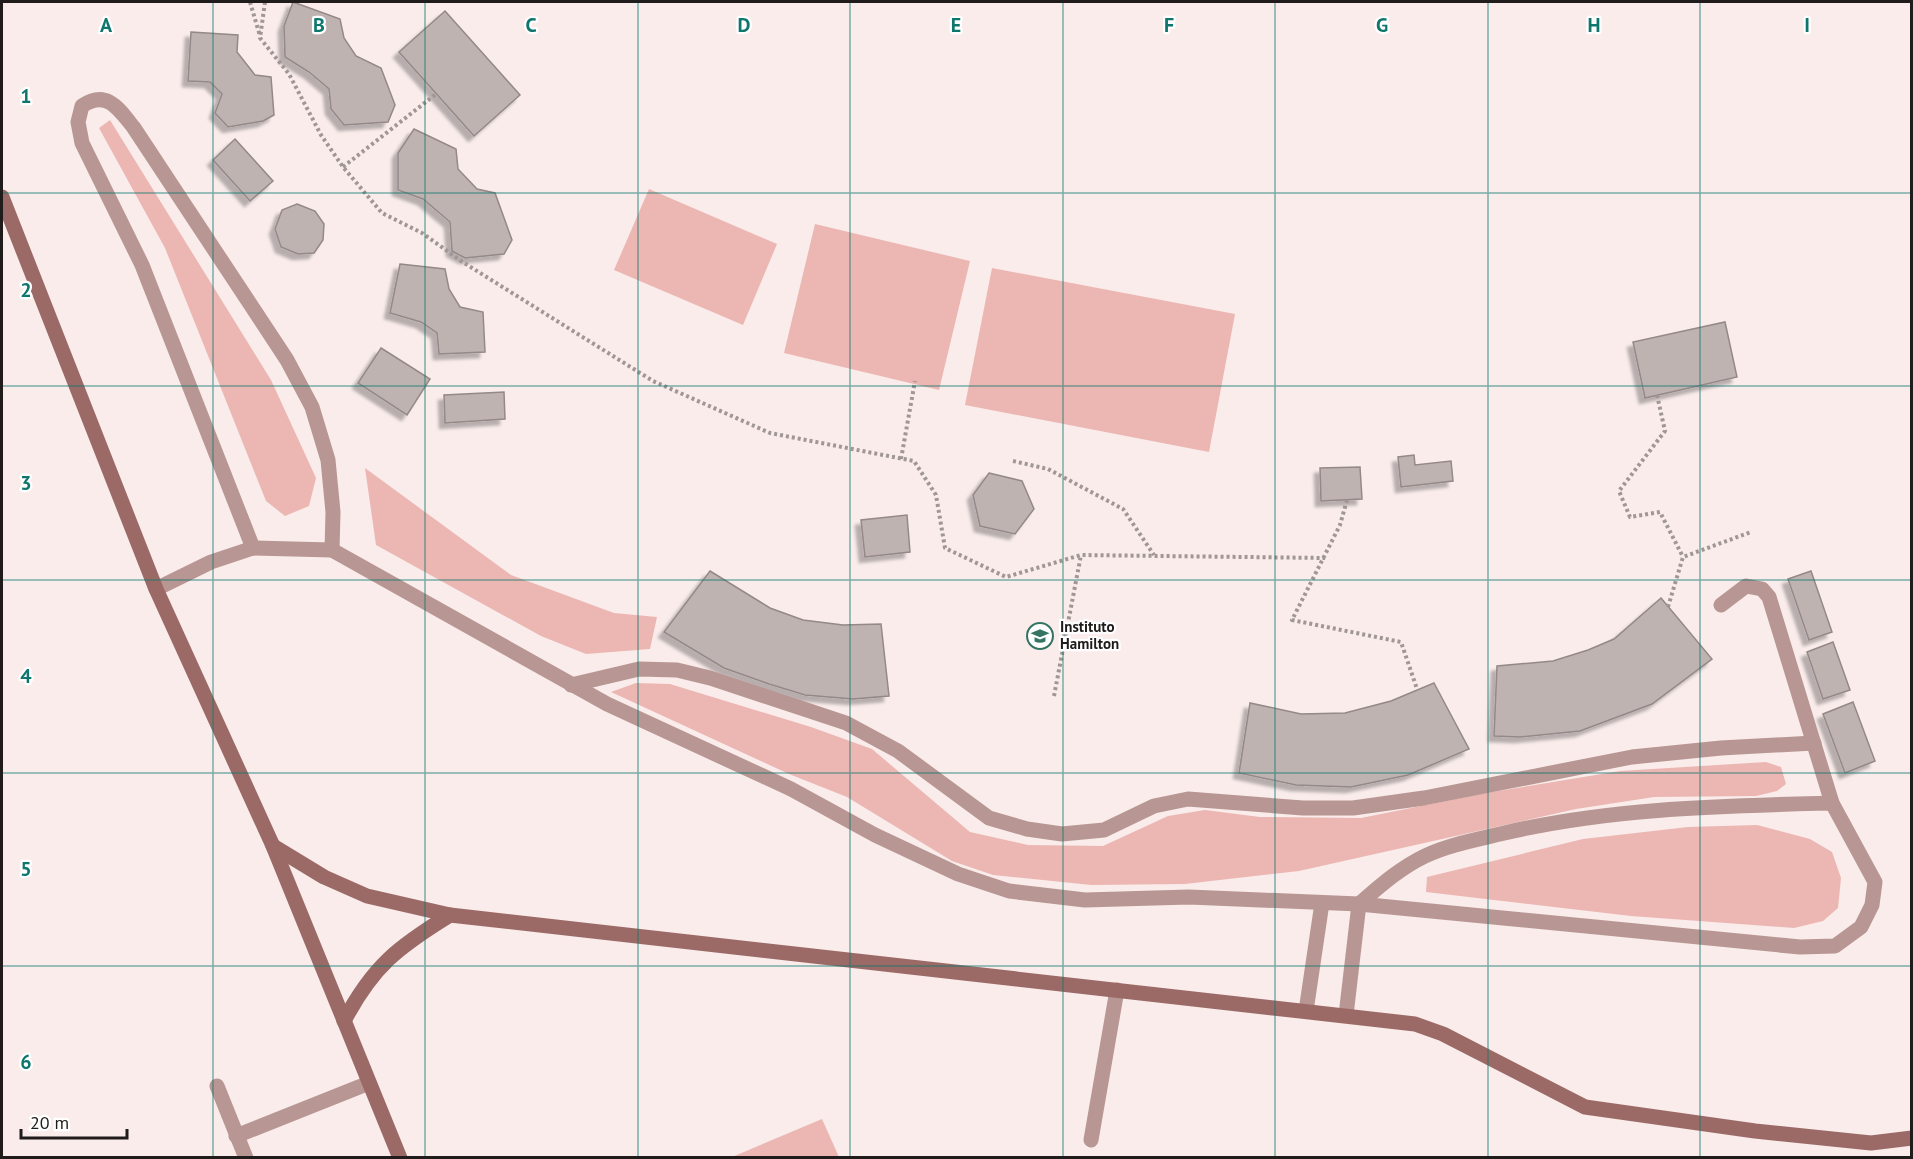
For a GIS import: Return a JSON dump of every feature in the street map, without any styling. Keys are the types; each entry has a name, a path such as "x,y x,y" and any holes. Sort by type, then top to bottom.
{"street":[{"path":"2,198 156,590 273,846 400,1158"},
{"path":"273,846 324,877 367,896 450,915 1415,1024 1443,1034 1546,1090 1586,1107 1755,1131 1871,1143 1911,1138"},
{"path":"344,1021 361,990 382,964 406,942 450,915"},
{"path":"387,1158 392,1139"}],"lane":[{"path":"253,548 142,266 82,142 78,122 82,106 93,98 104,99 118,109 134,128 297,379 312,406 328,460 333,512 332,550"},
{"path":"156,590 211,562 253,548 332,550 607,704 791,789 875,835 958,874 1009,891 1085,900 1189,897 1359,904 1800,947 1835,946 1861,927 1872,905 1875,882 1832,803 1769,597 1762,590 1746,586 1721,605"},
{"path":"571,685 639,669 677,670 710,678 846,723 898,751 989,818 1027,829 1062,834 1104,830 1154,806 1188,800 1303,808 1353,808 1424,798 1632,757 1721,748 1814,743"},
{"path":"1346,1015 1359,904 1393,874 1426,855 1457,844 1554,821 1720,807 1832,803"},
{"path":"1306,1011 1322,903"},
{"path":"1091,1140 1117,990"},
{"path":"236,1136 369,1083"},
{"path":"217,1086 246,1158"}],"path":[{"path":"250,2 260,38 289,74 321,135 382,213 422,233 461,261 653,381 770,434 914,461 936,495 945,548 1006,577 1081,555 1325,558"},
{"path":"260,38 265,2"},
{"path":"343,166 436,94"},
{"path":"901,459 915,381"},
{"path":"1657,395 1665,431 1619,491 1630,517 1660,512 1683,557 1668,608"},
{"path":"1013,460 1048,469 1123,509 1154,556"},
{"path":"1347,500 1340,525 1325,558 1292,620 1401,642 1417,689"},
{"path":"1683,557 1751,532"},
{"path":"1054,696 1081,555"}],"shaded area":[{"path":"110,120 271,380 316,478 309,506 285,516 266,501 165,248 99,128"},
{"path":"649,189 777,244 743,325 614,270"},
{"path":"815,224 970,261 939,390 784,353"},
{"path":"992,268 1235,314 1209,452 965,405"},
{"path":"365,468 511,575 614,613 657,617 650,649 586,654 541,636 376,545"},
{"path":"636,683 670,684 811,727 872,749 970,832 1028,845 1103,846 1168,816 1205,810 1260,817 1361,818 1486,793 1620,771 1766,762 1781,767 1786,784 1777,791 1756,796 1654,797 1576,809 1299,871 1185,884 1091,885 993,875 952,861 847,797 789,774 611,692"},
{"path":"1757,825 1810,839 1832,852 1841,878 1838,908 1823,921 1794,928 1631,916 1426,892 1427,877 1583,839 1688,827"},
{"path":"822,1119 839,1157 732,1157"}],"building":[{"path":"293,2 340,19 344,38 356,56 381,68 395,105 388,122 344,125 331,109 329,89 309,72 285,57 284,26"},
{"path":"445,11 520,95 474,136 399,52"},
{"path":"191,32 238,35 237,52 255,75 271,77 274,115 263,121 228,127 215,113 222,94 210,82 188,81"},
{"path":"414,129 456,149 458,169 477,189 495,193 512,240 504,254 465,258 452,251 450,222 423,199 398,190 398,153"},
{"path":"235,139 273,181 250,201 213,160"},
{"path":"297,204 315,211 324,224 323,240 314,253 298,254 281,247 275,229 282,210"},
{"path":"400,264 445,269 449,289 460,307 483,312 485,352 439,354 437,333 421,322 390,313"},
{"path":"1725,322 1737,377 1645,398 1633,342"},
{"path":"381,348 430,379 407,415 358,383"},
{"path":"504,392 505,419 445,423 444,395"},
{"path":"1414,455 1415,465 1451,461 1453,481 1401,487 1398,457"},
{"path":"1360,467 1362,499 1321,501 1320,468"},
{"path":"989,473 1022,481 1034,509 1015,534 980,526 973,495"},
{"path":"907,515 910,552 865,557 861,520"},
{"path":"710,571 770,608 803,620 843,625 881,624 889,696 853,699 805,695 724,668 664,632"},
{"path":"1811,571 1832,632 1809,640 1788,579"},
{"path":"1661,598 1712,659 1652,704 1580,731 1520,737 1494,736 1497,666 1553,661 1588,650 1614,639"},
{"path":"1833,642 1850,690 1823,699 1807,652"},
{"path":"1434,683 1469,749 1408,775 1351,787 1296,785 1239,773 1250,703 1301,714 1345,713 1391,701"},
{"path":"1853,702 1875,761 1845,773 1823,714"}],"place":[{"name":"Instituto Hamilton","path":"1040,636"}]}
